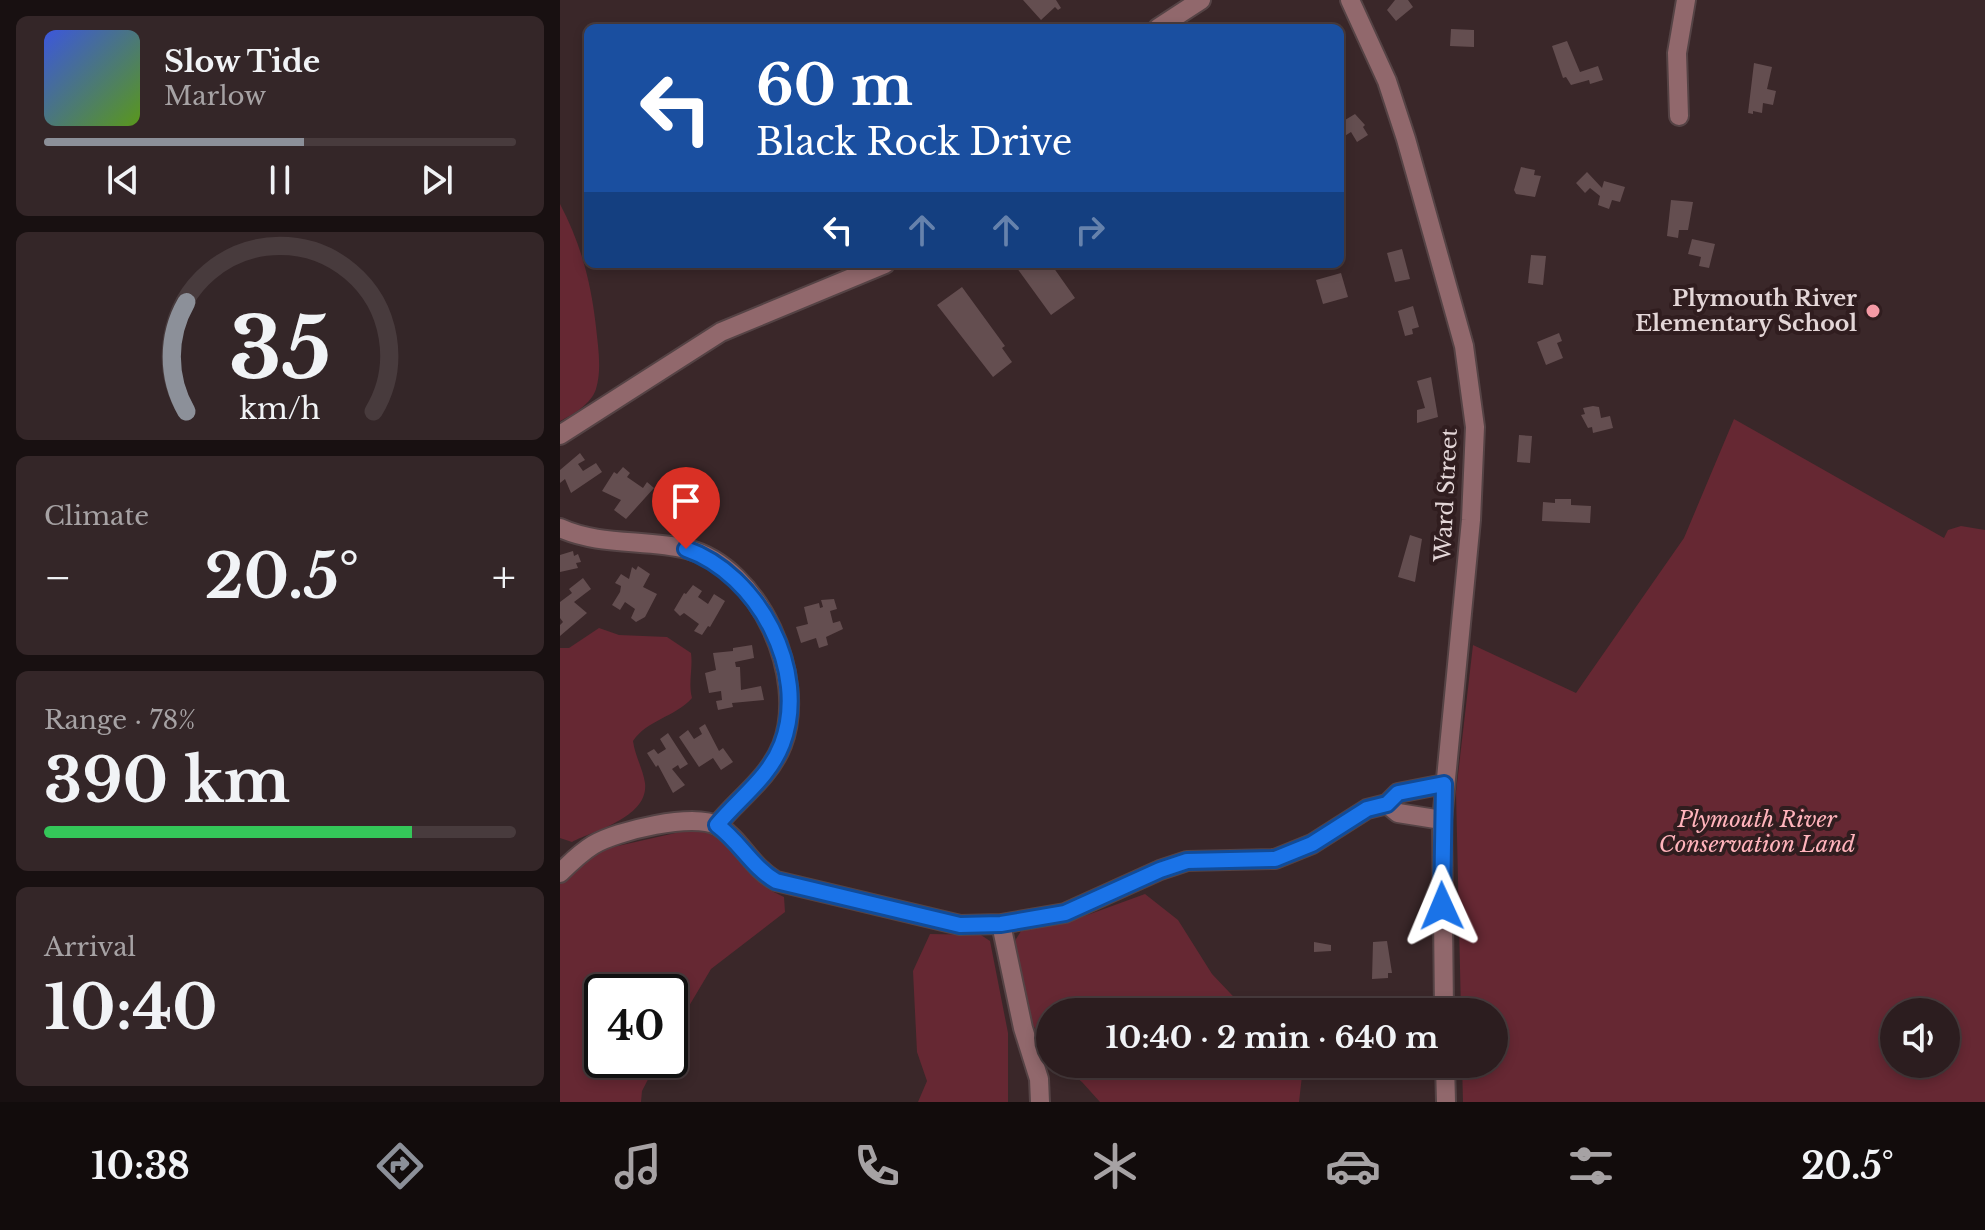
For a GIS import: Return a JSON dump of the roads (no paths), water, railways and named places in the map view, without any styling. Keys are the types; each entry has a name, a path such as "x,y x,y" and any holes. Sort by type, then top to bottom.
{"street":[{"path":"1164,24 1201,0"},
{"name":"Ward Street","path":"1350,0 1387,81 1406,139 1464,346 1471,392 1476,465 1442,820 1444,998"},
{"path":"1679,116 1677,53 1686,0"},
{"path":"560,435 721,332 875,268"},
{"path":"560,528 588,536 686,549 705,556 734,576 762,611 776,642 788,683 791,705 788,725 773,763 717,825"},
{"path":"560,873 593,845 614,836 690,820 717,825 728,833 760,872 776,881 960,925 1001,924 1065,913 1187,861 1275,859 1312,844 1367,809 1387,804 1398,793 1444,784"},
{"path":"1387,804 1398,813 1442,820"},
{"path":"1001,924 1020,1014 1039,1079 1040,1102"},
{"path":"1445,1078 1446,1102"}],"place":[{"name":"Plymouth River Elementary School","path":"1873,311"}],"park label":[{"name":"Plymouth River Conservation Land","path":"1757,832"}]}
